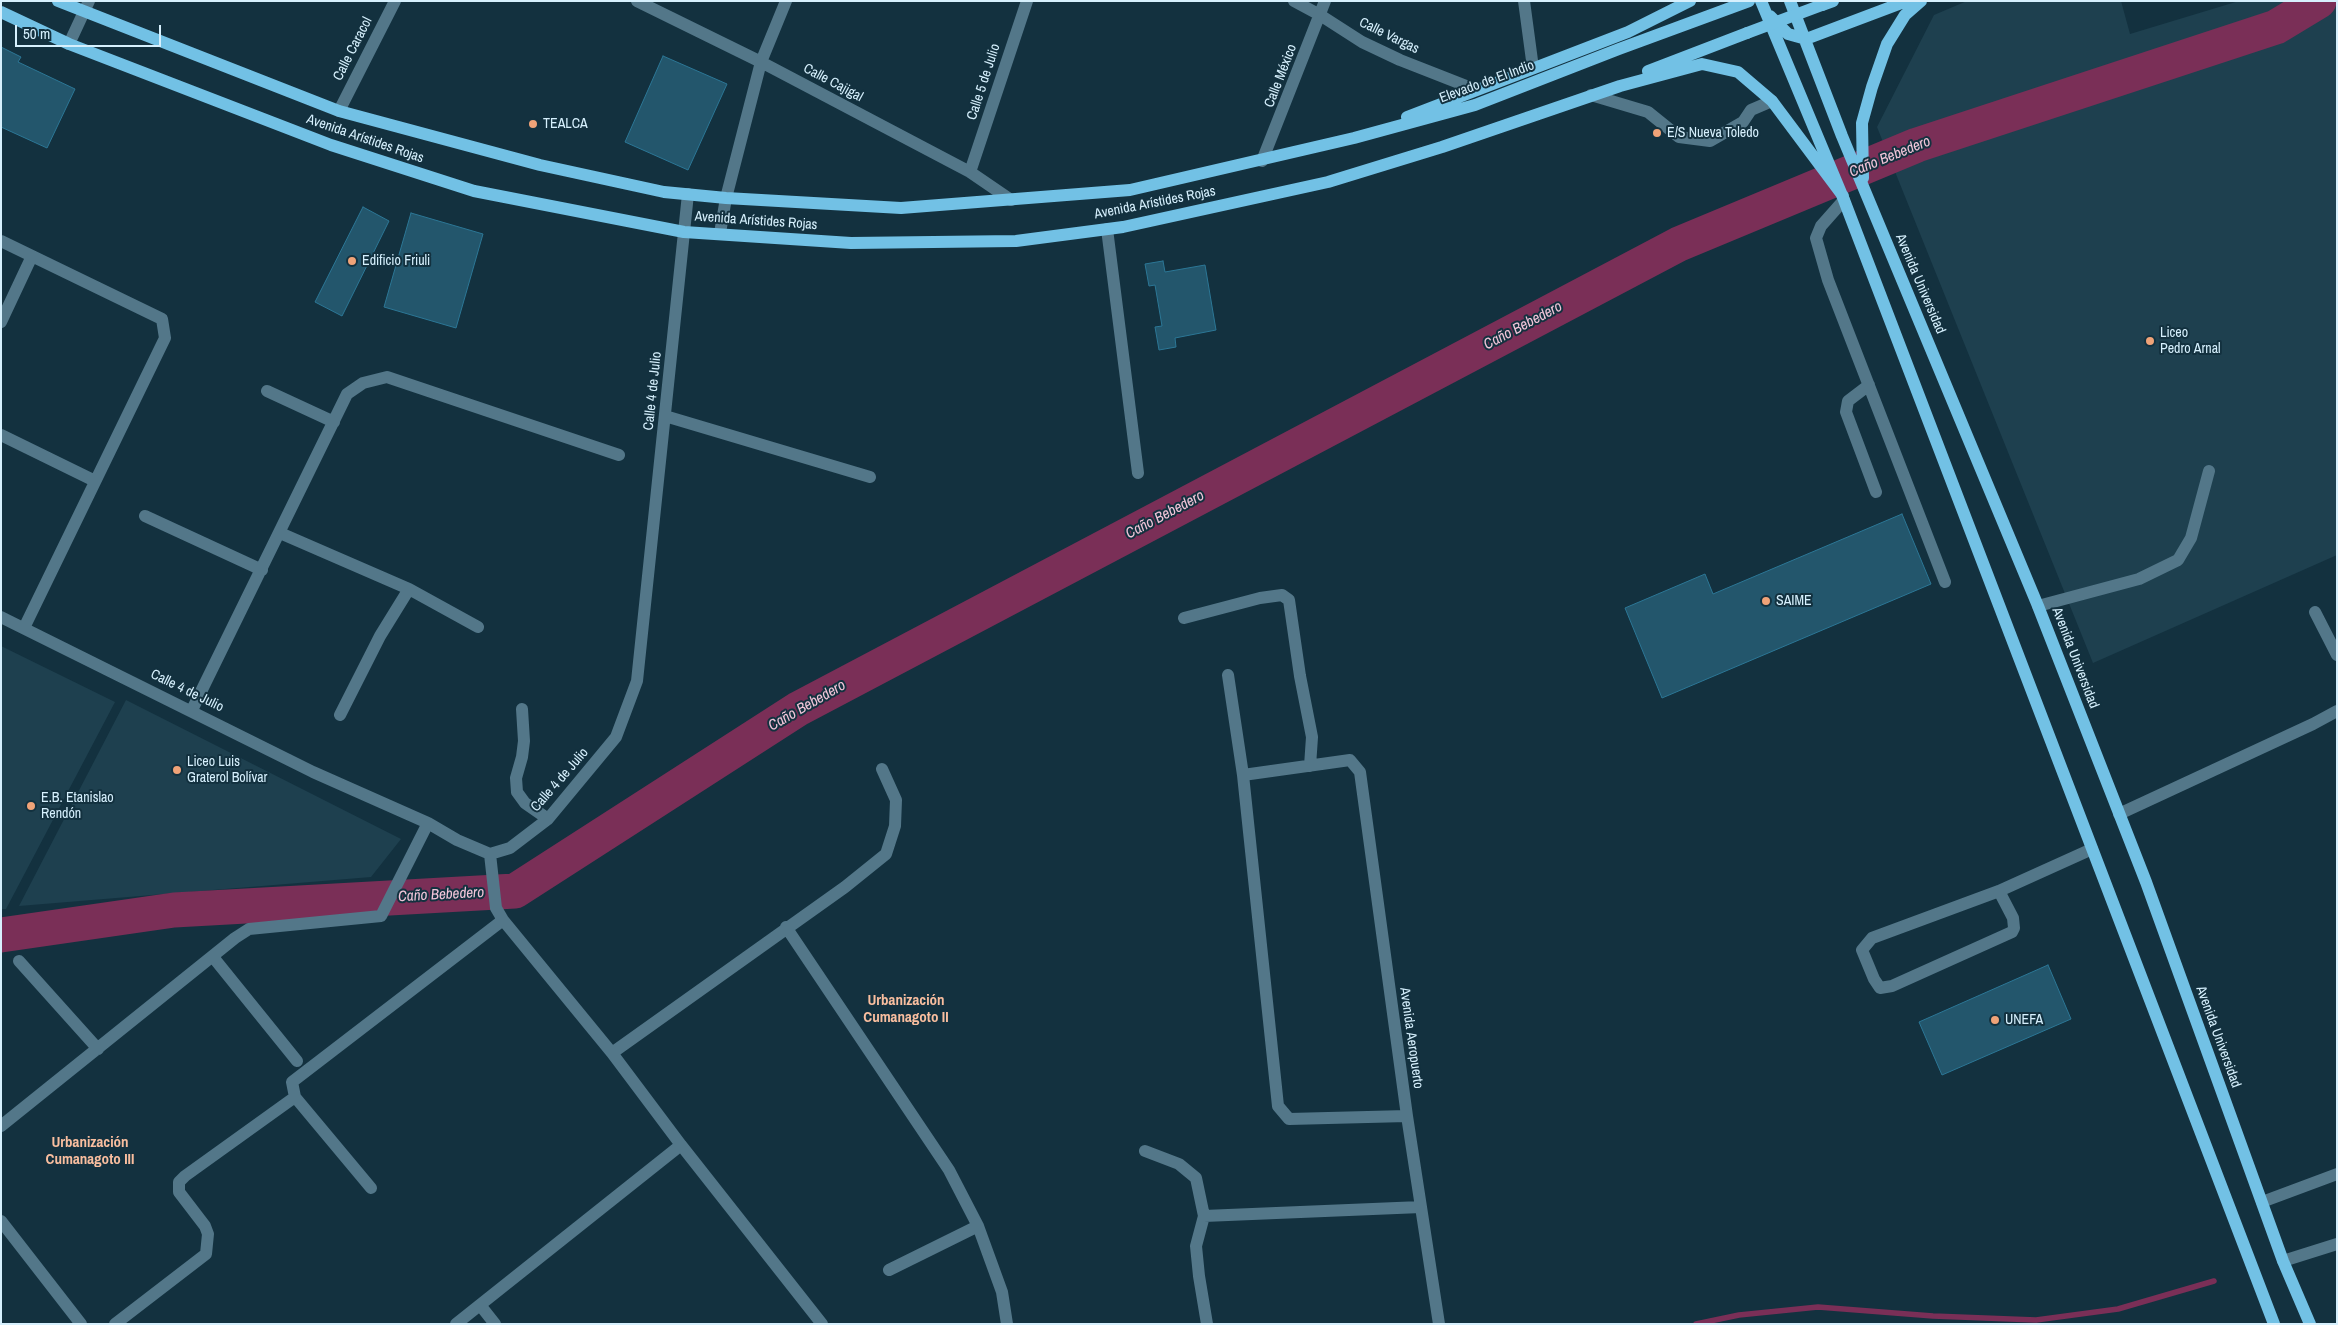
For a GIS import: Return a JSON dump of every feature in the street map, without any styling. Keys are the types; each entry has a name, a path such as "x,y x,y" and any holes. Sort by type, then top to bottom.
{"main road":[{"name":"Avenida Arístides Rojas","path":"58,1 86,7 339,111 540,165 664,192 726,198 901,208 1011,200 1130,190 1354,138"},
{"path":"1658,18 1676,1"},
{"name":"Elevado de El Indio","path":"1354,138 1474,89 1628,32 1690,1"},
{"path":"1763,6 1788,34 1806,40 1907,1"},
{"path":"1863,185 1862,123 1887,44 1904,15 1921,1"},
{"name":"Elevado de El Indio","path":"1354,138 1475,105 1618,49 1746,3"},
{"path":"1529,116 1828,3"},
{"name":"Avenida Universidad","path":"1790,4 1806,40 1842,136 2038,606 2146,882 2283,1262 2310,1324"},
{"path":"1763,6 1844,198 2274,1324"},
{"name":"Avenida Arístides Rojas","path":"1,12 69,44 331,145 474,191 684,232 851,243 1016,240 1107,228 1328,182 1442,147 1529,116"},
{"path":"1529,116 1590,95 1702,64 1738,72 1772,101 1844,198"}],"street":[{"name":"Calle Caracol","path":"339,111 395,1"},
{"name":"Calle Cajigal","path":"637,1 761,62 970,172 1011,200"},
{"path":"720,233 726,198 761,62 786,1"},
{"name":"Calle 5 de Julio","path":"970,172 1027,1"},
{"name":"Calle Vargas","path":"1294,1 1362,42 1400,60 1474,89"},
{"name":"Calle México","path":"1262,160 1325,1"},
{"path":"1524,1 1533,68"},
{"path":"69,44 86,7"},
{"path":"1590,95 1648,112 1680,137 1710,140 1743,122 1751,110 1772,101"},
{"name":"Calle 4 de Julio","path":"1,617 314,772 428,823 457,840 490,854 510,848 548,819 616,737 637,681 688,194"},
{"path":"1844,198 1821,226 1816,238 1828,280 1945,582"},
{"path":"1107,228 1138,473"},
{"path":"1,241 162,320 165,338 24,628"},
{"path":"1,322 32,256"},
{"path":"192,710 347,394 363,383 386,377 619,455"},
{"path":"1869,385 1848,401 1846,412 1876,492"},
{"path":"267,391 334,422"},
{"path":"665,416 870,478"},
{"path":"1,435 95,481"},
{"path":"2038,606 2139,579 2178,560 2191,538 2209,470"},
{"path":"146,516 262,570"},
{"path":"280,533 409,590 478,627"},
{"path":"340,715 380,636 409,590"},
{"path":"1184,618 1260,598 1282,595 1289,600 1300,676 1312,737 1310,766 1243,775"},
{"path":"2315,612 2337,655"},
{"path":"1228,675 1243,775 1278,1106 1289,1119 1407,1116"},
{"path":"522,710 524,741 516,778 517,792 525,803 548,819"},
{"path":"2119,814 2313,724 2337,711"},
{"name":"Avenida Aeropuerto","path":"1310,766 1350,760 1360,772 1407,1116 1439,1324"},
{"path":"612,1053 786,927 845,887 886,854 895,826 896,800 882,768"},
{"path":"1,1126 249,929 381,916 428,823"},
{"path":"1999,891 2013,918 2014,928 2012,932 1892,986 1880,988 1874,979 1862,950 1872,938 1999,891 2092,849"},
{"path":"490,854 496,908 503,920 612,1053 681,1145 822,1324"},
{"path":"371,1188 295,1097 292,1082 503,920"},
{"path":"786,927 949,1170 978,1226 1002,1292 1007,1324"},
{"path":"213,956 297,1061"},
{"path":"19,961 98,1050"},
{"path":"115,1324 206,1254 208,1234 205,1226 179,1192 179,1182 295,1097"},
{"path":"456,1324 681,1145"},
{"path":"1145,1151 1179,1164 1196,1178 1204,1216 1196,1246 1198,1276 1207,1324"},
{"path":"2262,1202 2337,1174"},
{"path":"1204,1216 1421,1207"},
{"path":"1,1221 82,1324"},
{"path":"889,1270 978,1226"},
{"path":"2283,1262 2337,1244"},
{"path":"480,1305 495,1324"}],"shaded area":[{"name":"Liceo Pedro Arnal","path":"1967,1 2121,1 2130,34 2239,1 2337,1 2337,555 2093,663 1877,127 1934,15"},
{"name":"E.B. Etanislao Rendón","path":"1,646 115,702 6,909 1,909"},
{"name":"Liceo Luis Graterol Bolívar","path":"126,700 401,839 371,877 19,906"}],"building":[{"path":"1,47 21,57 18,62 75,89 47,148 1,127"},
{"path":"663,56 727,84 688,170 625,142"},
{"name":"Edificio Friuli","path":"363,207 389,221 342,316 315,302"},
{"path":"411,213 483,234 456,328 384,307"},
{"path":"1163,261 1165,272 1205,265 1216,330 1175,338 1176,347 1159,350 1155,327 1162,326 1155,285 1149,286 1145,264"},
{"name":"SAIME","path":"1902,514 1931,584 1662,698 1625,608 1705,574 1713,594"},
{"name":"UNEFA","path":"2048,965 2071,1019 1942,1075 1919,1022"}],"waterway":[{"name":"Caño Bebedero","path":"1,935 174,910 515,891 798,709 1679,244 1917,145 2276,27 2319,1"},
{"path":"1696,1324 1739,1315 1818,1307 1933,1316 2036,1320 2118,1309 2214,1281"}],"place":[{"name":"TEALCA","path":"533,124"},
{"name":"E/S Nueva Toledo","path":"1657,133"},
{"name":"Edificio Friuli","path":"352,261"},
{"name":"Liceo Pedro Arnal","path":"2150,341"},
{"name":"SAIME","path":"1766,601"},
{"name":"Liceo Luis Graterol Bolívar","path":"177,770"},
{"name":"E.B. Etanislao Rendón","path":"31,806"},
{"name":"UNEFA","path":"1995,1020"}],"district":[{"name":"Urbanización Cumanagoto II","path":"906,1010"},
{"name":"Urbanización Cumanagoto III","path":"90,1152"}]}
